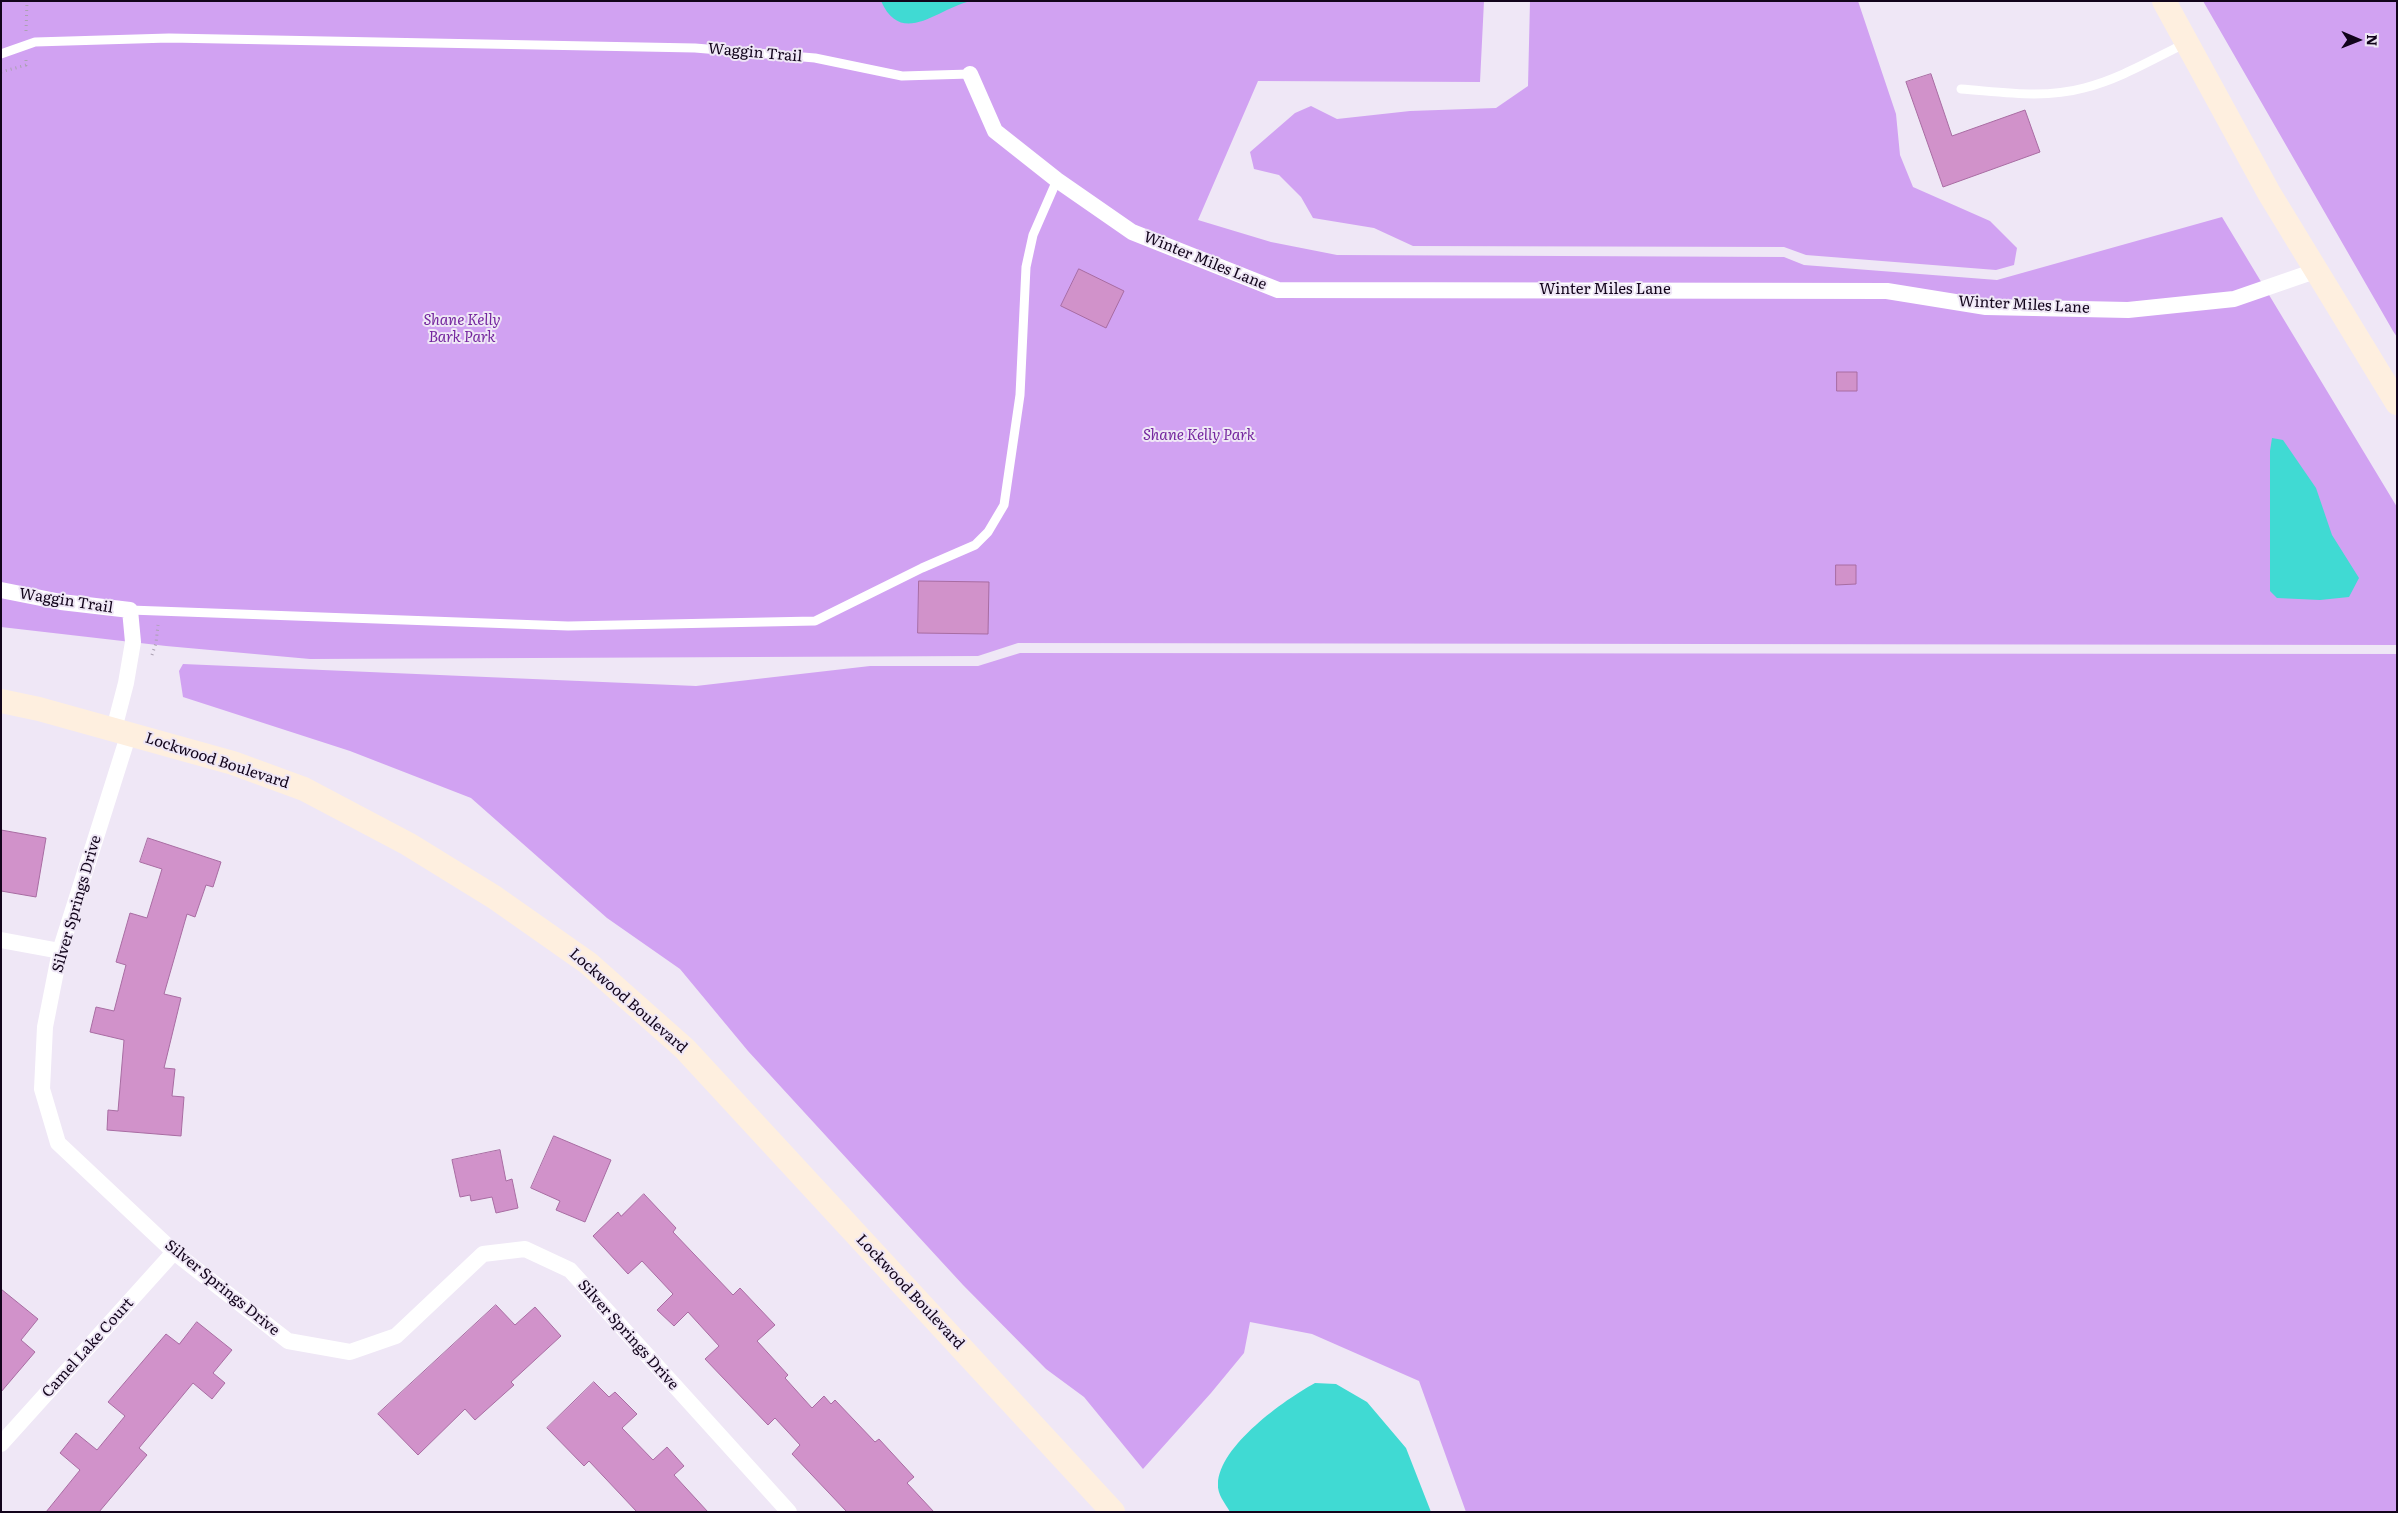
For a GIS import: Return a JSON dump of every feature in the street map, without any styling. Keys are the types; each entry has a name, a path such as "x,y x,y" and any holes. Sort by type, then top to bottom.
{"street":[{"path":"2164,1 2315,271 2397,403"},
{"name":"Winter Miles Lane","path":"970,74 995,131 1057,180 1132,232 1278,290 1878,290 1986,307 2128,310 2234,299 2315,271"},
{"name":"Waggin Trail","path":"1,590 61,602 130,610 133,642 126,683 122,731"},
{"name":"Lockwood Boulevard","path":"1,701 122,731 234,763 304,789 408,844 494,897 588,963 685,1049 1113,1512"},
{"name":"Silver Springs Drive","path":"122,731 60,951 45,1027 42,1089 58,1142 174,1252 288,1341 350,1352 396,1336 483,1254 524,1249 570,1270 789,1512"},
{"path":"1,940 60,951"},
{"name":"Camel Lake Court","path":"1,1444 174,1252"}],"lane":[{"name":"Waggin Trail","path":"1,54 35,42 169,38 696,48 815,58 902,76 970,74"},
{"path":"1961,89 2039,94 2083,89 2117,77 2186,43"},
{"path":"130,610 568,626 815,621 922,568 975,546 988,532 1004,505 1020,395 1026,267 1032,235 1057,180"}],"green space":[{"path":"1,1 1484,1 1480,82 1258,81 1198,220 1271,242 1337,255 1784,257 1804,265 1997,280 2222,217 2397,507 2397,645 1018,643 978,656 310,659 166,646 1,627"},
{"path":"1530,1 1858,1 1896,114 1900,155 1913,187 1990,221 2017,248 2014,265 1996,270 1806,255 1784,247 1413,246 1374,228 1313,218 1301,197 1279,175 1254,169 1250,152 1295,113 1311,106 1337,119 1410,111 1496,108 1528,86"},
{"path":"2203,1 2397,1 2397,337 2393,331"},
{"path":"1020,653 2397,654 2397,1512 1466,1512 1419,1381 1312,1334 1250,1322 1244,1353 1143,1469 1084,1397 1046,1369 963,1285 748,1051 680,969 607,918 471,798 350,751 183,697 179,671 183,664 696,686 870,666 978,666"}],"shaded area":[{"path":"881,1 971,1 910,24 899,22 890,15"},
{"path":"2272,438 2283,440 2316,488 2332,535 2359,578 2349,597 2320,600 2277,598 2270,591 2270,451"},
{"path":"1315,1383 1336,1384 1367,1402 1406,1448 1431,1512 1230,1512 1218,1488 1221,1469 1229,1455 1241,1440 1271,1412"}],"building":[{"path":"1931,74 1952,136 2025,110 2040,152 1943,187 1906,82"},
{"path":"1079,269 1124,291 1106,328 1061,306"},
{"path":"1837,372 1857,372 1857,391 1837,391"},
{"path":"1836,565 1856,565 1856,584 1836,585"},
{"path":"919,581 989,582 988,634 918,633"},
{"path":"1,830 46,838 36,897 1,891"},
{"path":"148,838 221,862 213,887 206,885 195,917 187,914 164,994 181,998 164,1068 175,1069 172,1096 184,1097 181,1136 107,1130 108,1110 118,1111 124,1040 90,1032 96,1007 114,1011 126,965 116,962 130,913 147,918 162,869 140,862"},
{"path":"554,1136 611,1160 585,1222 556,1210 560,1201 531,1188"},
{"path":"500,1150 506,1181 512,1179 518,1208 496,1213 492,1197 471,1201 470,1195 460,1197 452,1160"},
{"path":"644,1194 676,1228 673,1232 733,1295 740,1288 775,1325 757,1341 788,1375 785,1378 812,1408 824,1396 831,1404 835,1400 875,1442 879,1439 914,1477 907,1483 934,1512 847,1512 792,1454 800,1445 775,1418 768,1425 705,1359 719,1346 688,1312 674,1326 657,1310 673,1294 642,1261 628,1274 593,1236 618,1212 621,1216"},
{"path":"1,1289 38,1319 21,1340 35,1352 1,1392"},
{"path":"496,1305 515,1325 535,1307 561,1336 511,1382 514,1385 475,1420 465,1409 418,1455 378,1414"},
{"path":"197,1322 232,1350 213,1373 225,1383 212,1399 193,1383 139,1448 147,1455 99,1512 46,1512 80,1470 60,1453 76,1433 97,1450 125,1416 108,1402 166,1334 179,1344"},
{"path":"594,1382 609,1397 615,1392 637,1414 622,1428 653,1460 667,1447 684,1466 674,1475 708,1512 637,1512 589,1461 584,1466 547,1428"}],"park label":[{"name":"Shane Kelly Bark Park","path":"462,330"},
{"name":"Shane Kelly Park","path":"1199,436"}]}
